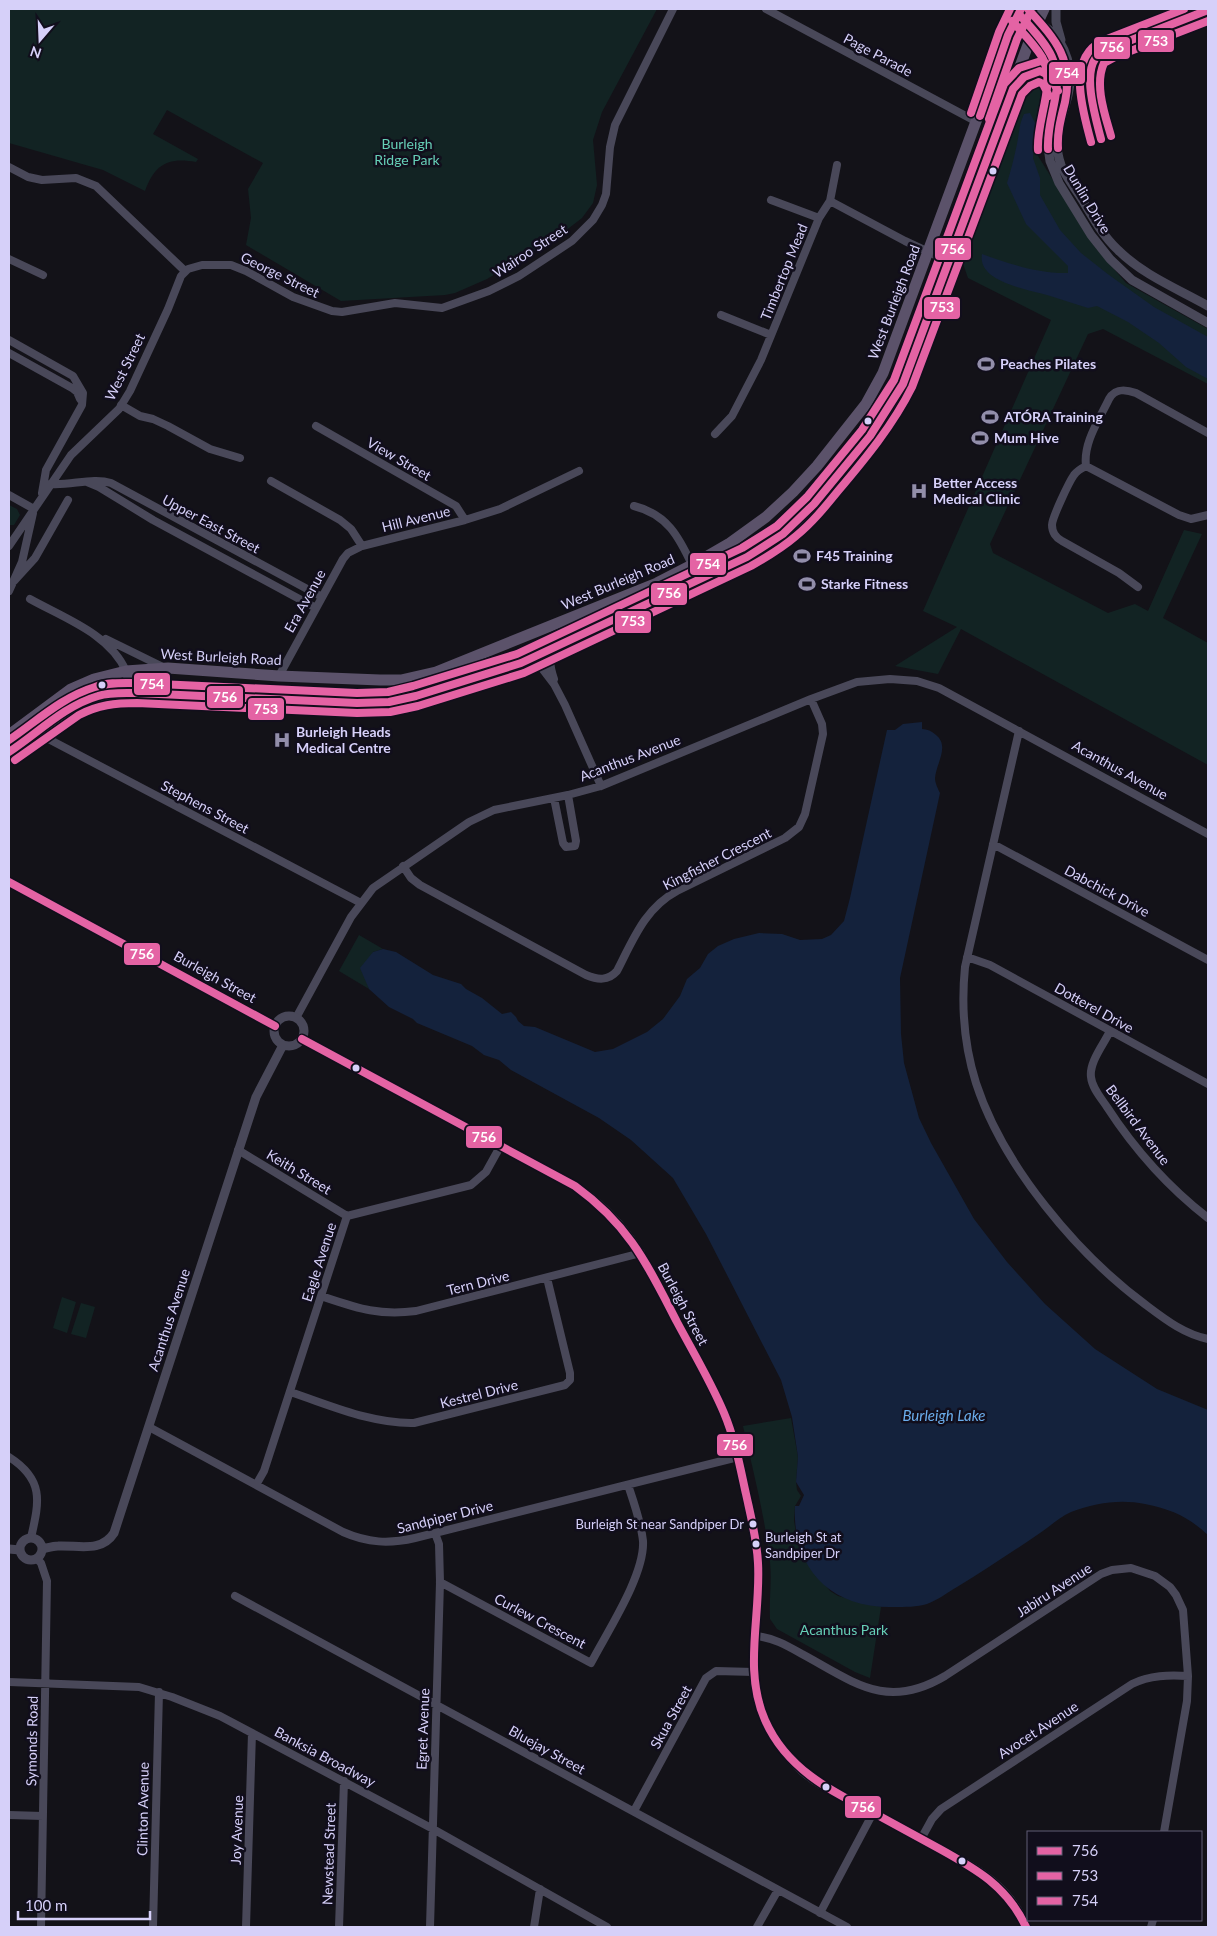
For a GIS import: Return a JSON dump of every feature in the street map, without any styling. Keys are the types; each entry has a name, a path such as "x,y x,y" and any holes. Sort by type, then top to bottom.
{"main road":[{"path":"9,752 72,707 98,696 137,692 357,703 388,702 421,694 521,663 562,645 748,557 784,534 812,506 857,454 879,426 903,384 1044,9"},
{"name":"West Burleigh Road","path":"9,735 71,688 94,679 126,671 168,668 279,676 400,680 436,672 657,583 730,543 766,516 792,492 850,427 877,387 978,122 1017,10"},
{"path":"126,671 130,680 136,684 201,689 233,697"}],"street":[{"name":"Wairoo Street","path":"428,307 442,308 464,301 519,276 572,241 593,220 606,194 610,147 615,124 673,9"},
{"name":"Page Parade","path":"766,9 978,122"},
{"path":"1056,9 1056,22 1062,46"},
{"name":"Dunlin Drive","path":"1017,10 1036,27 1055,57 1058,91 1048,125 1047,148 1059,183 1091,235 1110,259 1132,280 1208,323"},
{"name":"Dunlin Drive","path":"1036,27 1052,33 1062,46 1068,63 1070,86 1060,119 1058,147 1061,163 1066,174 1100,229 1117,250 1140,269 1208,306"},
{"path":"1009,98 1021,80 1030,73 1038,71 1049,74 1058,91"},
{"path":"1047,148 1058,147"},
{"name":"Timbertop Mead","path":"715,434 732,416 761,360 819,218 830,201 837,165"},
{"path":"9,167 28,177 42,180 76,178 96,186 185,271"},
{"name":"Timbertop Mead","path":"771,200 819,218"},
{"path":"830,201 948,261"},
{"path":"9,259 43,275"},
{"name":"George Street","path":"185,271 202,265 231,265 246,271 299,300 332,311 342,312 395,303 428,307"},
{"name":"West Street","path":"9,545 12,535 34,509 42,495 75,451 113,416 121,406 168,309 178,282 185,271"},
{"name":"Timbertop Mead","path":"721,315 771,335"},
{"path":"9,340 75,377 83,396 79,411 46,470 42,495"},
{"path":"9,353 74,389 80,399 79,411"},
{"path":"1086,466 1087,446 1110,396 1118,390 1136,393 1208,433"},
{"path":"121,406 140,416 163,423 214,451 240,458"},
{"name":"View Street","path":"316,426 456,506 465,520"},
{"path":"1086,466 1185,518 1208,515"},
{"path":"1086,466 1074,475 1061,502 1052,523 1054,535 1120,573 1138,587"},
{"name":"Hill Avenue","path":"362,546 465,520 500,509 579,471"},
{"name":"Upper East Street","path":"50,484 64,485 99,480 119,487 322,597"},
{"path":"271,481 340,520 351,529 362,546"},
{"name":"Upper East Street","path":"87,482 316,608"},
{"path":"9,496 34,509"},
{"path":"14,581 35,558 68,500"},
{"path":"634,506 647,510 659,518 679,538 692,565"},
{"name":"West Street","path":"9,591 23,557 34,509"},
{"path":"12,535 28,534"},
{"path":"9,545 15,543 19,546 23,557"},
{"name":"Era Avenue","path":"279,676 345,556 362,546"},
{"path":"30,599 97,636 168,668"},
{"path":"97,636 113,649 126,671"},
{"path":"562,645 550,661 549,666 554,684 601,786"},
{"path":"521,663 541,667 554,684"},
{"name":"Acanthus Avenue","path":"296,1018 350,917 373,888 469,822 494,810 568,795 601,786 811,699 857,682 890,679 917,681 939,688 1208,834"},
{"name":"Kingfisher Crescent","path":"403,866 411,878 429,890 586,975 597,979 609,978 617,971 646,917 662,900 785,838 798,827 805,814 823,734 822,724 811,699"},
{"path":"1018,730 967,957 964,982 963,1013 970,1062 980,1096 1013,1160 1065,1230 1103,1270 1133,1296 1166,1321 1187,1333 1208,1340"},
{"name":"Stephens Street","path":"37,733 361,902"},
{"path":"554,798 563,843 566,847 571,847 575,846 576,841 568,795"},
{"name":"Dabchick Drive","path":"993,844 1208,960"},
{"name":"Burleigh Street","path":"9,882 275,1026"},
{"name":"Dotterel Drive","path":"967,957 990,966 1208,1084"},
{"path":"287,1017 296,1018 303,1025 302,1038 292,1046 283,1045 275,1035 275,1026 287,1017"},
{"name":"Bellbird Avenue","path":"1110,1031 1091,1067 1093,1084 1116,1121 1154,1169 1173,1189 1208,1218"},
{"name":"Burleigh Street","path":"302,1038 501,1145 590,1196 616,1220 634,1242 725,1414 738,1457 755,1537 758,1562 759,1588 754,1672 756,1690 764,1718 781,1747 799,1768 820,1784 966,1863 994,1882 1015,1905 1026,1927"},
{"name":"Acanthus Avenue","path":"42,1549 56,1546 95,1546 109,1540 117,1526 256,1097 283,1045"},
{"name":"Eagle Avenue","path":"256,1485 264,1472 347,1216 471,1185 486,1172 501,1145"},
{"name":"Keith Street","path":"238,1150 347,1216"},
{"name":"Tern Drive","path":"321,1296 358,1309 394,1314 416,1311 641,1253"},
{"name":"Kestrel Drive","path":"290,1392 373,1419 405,1423 422,1422 565,1385 570,1380 570,1373 547,1278"},
{"name":"Sandpiper Drive","path":"149,1427 343,1532 362,1540 384,1543 400,1542 738,1457"},
{"path":"9,1457 31,1477 36,1491 38,1511 30,1538"},
{"name":"Curlew Crescent","path":"440,1582 591,1663 636,1578 642,1558 643,1542 640,1523 628,1485"},
{"name":"Egret Avenue","path":"430,1927 440,1582 439,1544 434,1533"},
{"path":"30,1538 40,1542 42,1549 37,1559 26,1559 20,1550 24,1540 30,1538"},
{"path":"9,1549 20,1550"},
{"name":"Symonds Road","path":"37,1559 41,1563 47,1581 41,1927"},
{"name":"Jabiru Avenue","path":"756,1636 777,1640 861,1686 882,1692 906,1692 917,1690 938,1680 1102,1574 1122,1568 1146,1572 1164,1582 1181,1604 1186,1624 1187,1701 1164,1831"},
{"name":"Bluejay Street","path":"235,1596 847,1927"},
{"name":"Skua Street","path":"634,1811 706,1678 716,1671 754,1672"},
{"name":"Avocet Avenue","path":"920,1839 928,1823 941,1809 1132,1684 1151,1677 1188,1676"},
{"name":"Banksia Broadway","path":"9,1682 139,1687 159,1692 220,1716 433,1829 607,1927"},
{"name":"Clinton Avenue","path":"153,1927 159,1692"},
{"name":"Joy Avenue","path":"246,1927 252,1733"},
{"name":"Newstead Street","path":"340,1927 344,1781"},
{"path":"820,1913 873,1813"},
{"path":"9,1815 43,1816"},
{"path":"534,1927 540,1889"},
{"path":"757,1927 778,1890"}],"green space":[{"name":"Burleigh Ridge Park","path":"9,9 657,9 602,112 593,140 597,185 593,203 582,218 556,238 487,279 455,293 341,301 246,245 251,218 248,189 263,163 167,110 153,134 198,159 196,162 178,161 164,164 153,174 145,191 103,170 9,143"},
{"path":"1039,84 1045,86 1047,93 1038,125 1038,156 1095,247 1126,283 1208,329 1208,384 1103,329 1088,334 990,544 993,553 1108,613 1135,604 1148,611 1184,530 1202,534 1163,618 1208,643 1208,765 961,629 938,674 895,666 957,627 923,611 1051,320 968,278 962,261 1023,101 1032,89"},
{"path":"9,505 17,509 20,515 14,525 9,525"},
{"path":"359,935 383,949 373,952 366,980 369,989 339,971"},
{"path":"62,1297 76,1302 67,1333 53,1328"},
{"path":"81,1303 95,1307 86,1338 71,1334"},
{"name":"Acanthus Park","path":"791,1418 798,1457 797,1490 801,1496 795,1506 794,1521 799,1549 830,1591 838,1596 881,1607 870,1678 855,1672 777,1629 770,1619 771,1569 768,1545 743,1426"}],"water":[{"path":"1030,113 1035,123 1033,158 1040,178 1040,195 1060,230 1081,253 1109,275 1154,307 1208,337 1208,379 1186,367 1159,343 1128,322 1097,306 1088,308 1016,287 995,278 987,271 983,264 982,254 1035,270 1068,273 1068,266 1026,224 1007,183 1022,119 1024,114"},
{"name":"Burleigh Lake","path":"922,722 922,729 931,731 940,739 942,750 935,778 940,793 900,978 901,1034 904,1063 919,1118 974,1219 1007,1262 1045,1304 1095,1349 1157,1389 1208,1410 1208,1535 1186,1518 1155,1506 1126,1502 1089,1506 1071,1512 999,1561 935,1600 919,1606 894,1607 872,1606 852,1601 834,1593 820,1581 808,1566 800,1549 796,1529 795,1506 799,1506 804,1495 796,1482 798,1457 792,1417 781,1380 706,1234 673,1178 631,1140 599,1118 511,1070 499,1060 484,1055 472,1046 417,1023 389,1007 369,989 360,968 373,952 383,949 396,952 433,975 461,984 502,1014 511,1012 524,1026 535,1027 595,1052 613,1049 647,1032 663,1019 680,996 687,979 700,968 708,954 718,946 734,939 759,933 782,934 800,940 822,939 831,935 844,921 887,730 895,730 903,724"}],"transit line":[{"name":"754","path":"971,113 999,32 1010,9"},
{"name":"756","path":"980,116 1008,35 1021,9"},
{"name":"754","path":"1028,9 1054,40 1060,51 1067,74 1067,87 1058,148"},
{"name":"754","path":"1091,142 1084,116 1080,87 1084,60 1091,49 1102,41 1184,9"},
{"name":"756","path":"1101,139 1090,87 1090,76 1095,59 1102,52 1111,48 1208,10"},
{"name":"753","path":"989,119 1017,39 1030,13"},
{"name":"756","path":"1019,14 1036,33 1049,52 1057,73 1048,149"},
{"name":"753","path":"1012,21 1039,52 1046,67 1047,90 1038,138 1038,150"},
{"name":"753","path":"1111,136 1100,90 1101,72 1104,63 1208,21"},
{"name":"754","path":"9,740 50,710 83,691 100,685 137,683 357,693 388,692 413,686 517,654 742,548 777,526 807,497 862,430 894,380 1004,84 1019,68 1041,61 1057,69 1067,86"},
{"name":"756","path":"9,752 74,706 86,700 107,694 137,693 357,703 389,702 416,696 521,663 747,557 783,534 814,504 870,436 903,384 1013,89 1024,77 1040,71 1050,76 1058,91"},
{"name":"753","path":"15,760 79,715 93,709 114,704 137,703 357,713 390,712 418,706 524,673 751,566 774,552 802,531 818,515 869,454 905,401 912,387 1022,94 1030,86 1039,82 1043,84 1049,96"},
{"name":"756","path":"9,882 275,1026"},
{"name":"756","path":"302,1039 575,1186 594,1201 624,1231 656,1282 713,1390 731,1433 752,1520 757,1554 758,1583 754,1643 755,1682 765,1720 774,1737 797,1764 825,1786 978,1871 1010,1900 1026,1927"}],"place":[{"name":"Peaches Pilates","path":"986,364"},
{"name":"ATÓRA Training","path":"990,417"},
{"name":"Mum Hive","path":"980,438"},
{"name":"Better Access Medical Clinic","path":"919,491"},
{"name":"F45 Training","path":"802,556"},
{"name":"Starke Fitness","path":"807,584"},
{"name":"Burleigh Heads Medical Centre","path":"282,740"},
{"name":"Burleigh St near Sandpiper Dr","path":"753,1524"},
{"name":"Burleigh St at Sandpiper Dr","path":"756,1544"}]}
